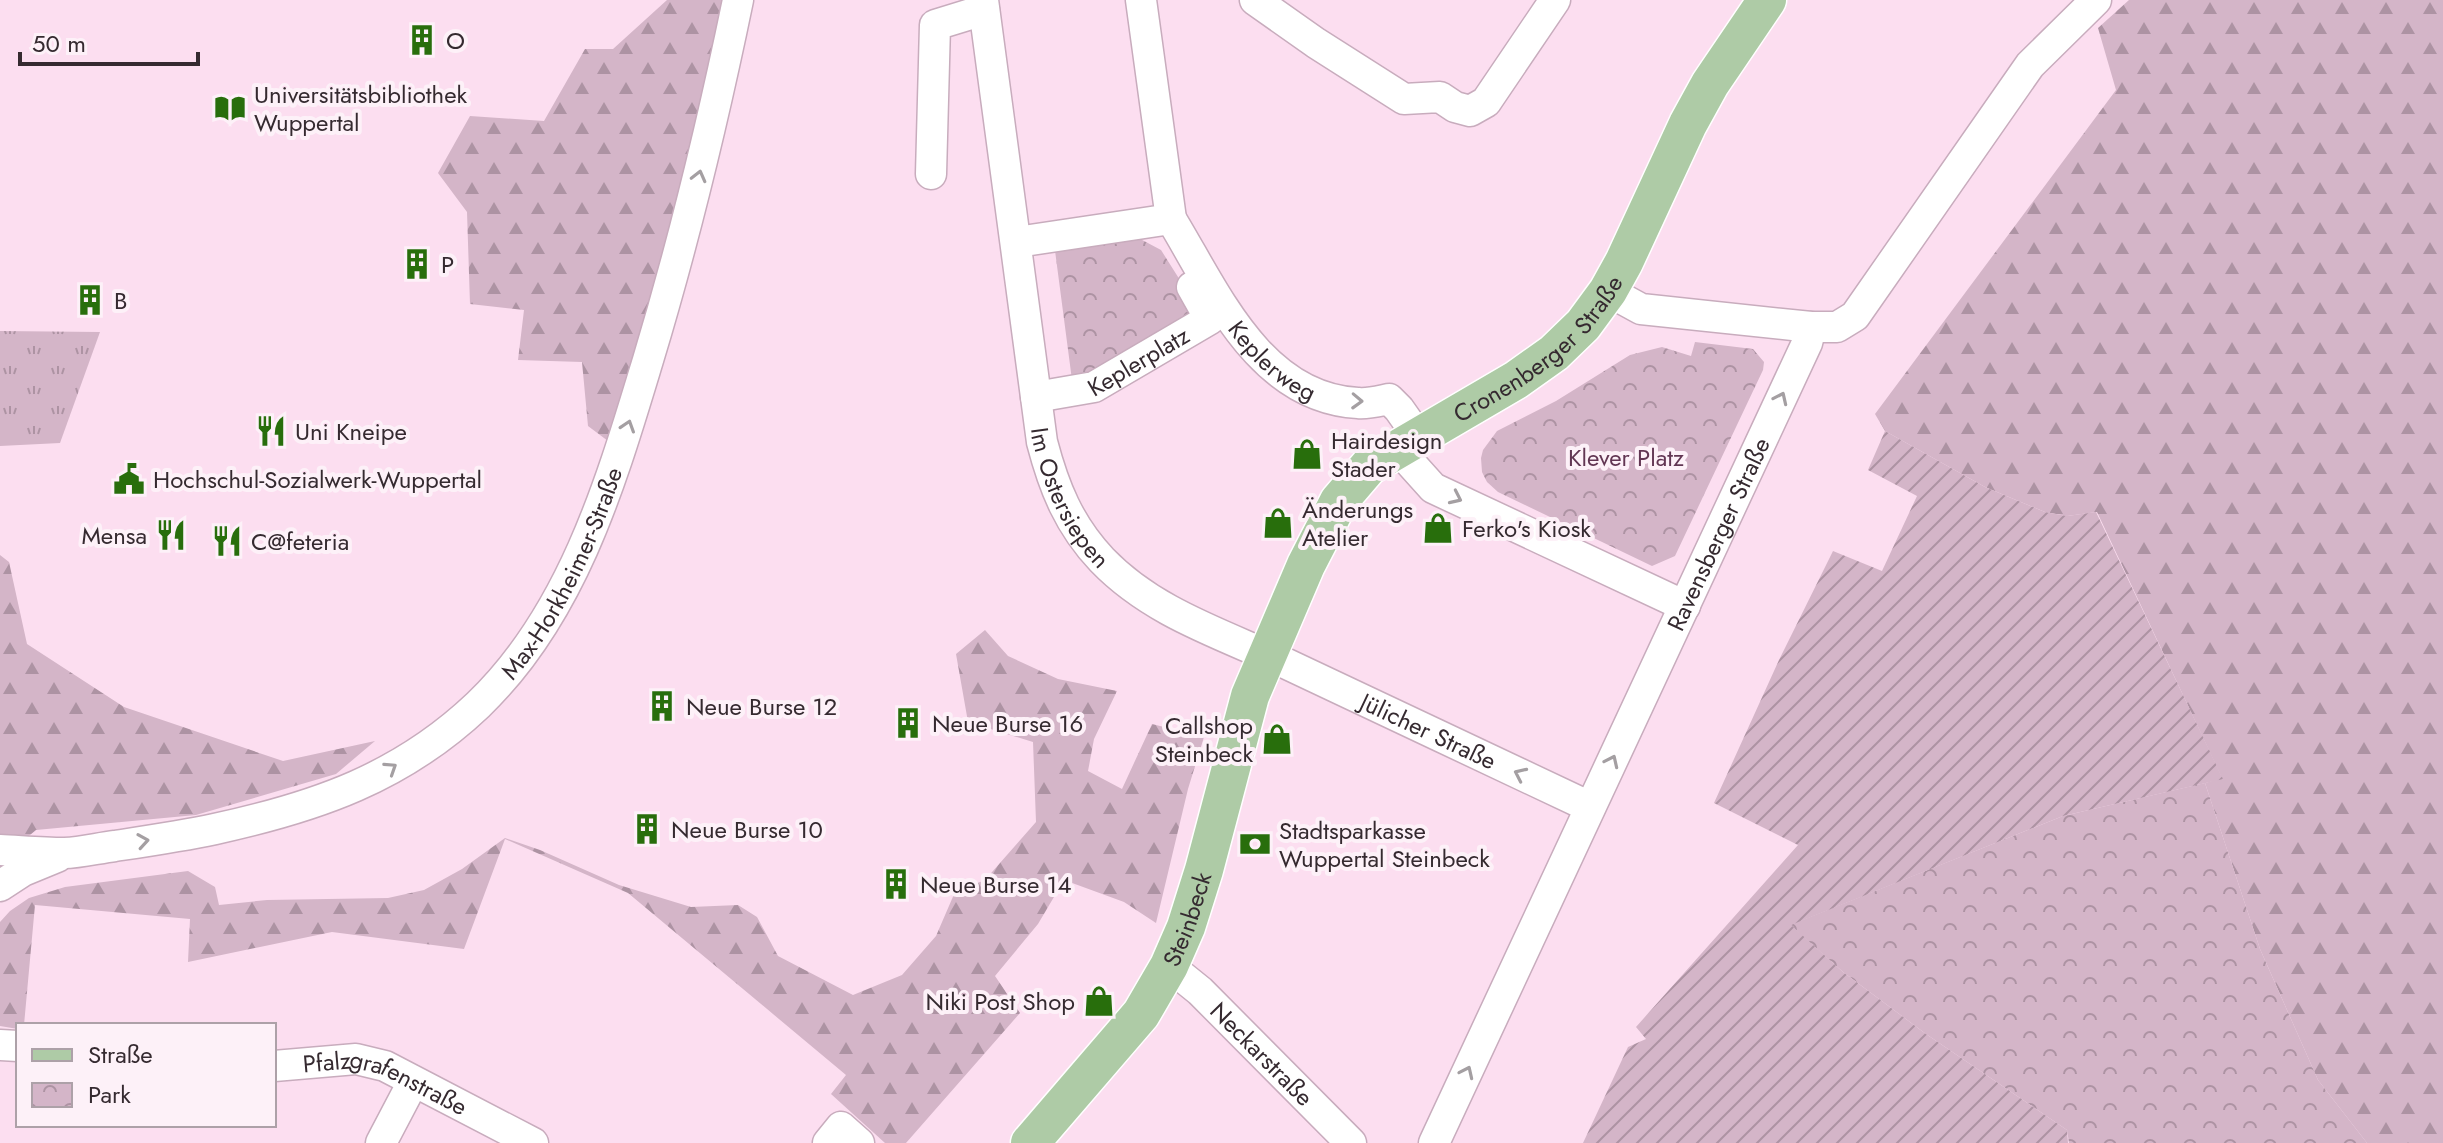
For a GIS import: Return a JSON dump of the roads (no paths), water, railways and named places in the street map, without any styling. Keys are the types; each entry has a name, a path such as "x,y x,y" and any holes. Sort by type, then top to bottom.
{"main road":[{"name":"Cronenberger Straße","path":"1266,654 1325,526 1339,501 1369,466 1516,380 1554,353 1583,325 1608,291 1710,84 1767,0"},
{"name":"Steinbeck","path":"1030,1143 1141,1014 1169,966 1186,927 1204,870 1250,696 1266,654"}],"street":[{"name":"Max-Horkheimer-Straße","path":"0,850 66,853 248,823 351,791 385,773 449,731 513,667 561,595 609,485 680,254 738,0"},
{"path":"1017,242 1171,219 1141,0"},
{"path":"1255,0 1404,99 1440,97 1455,107 1470,111 1486,102 1555,0"},
{"path":"1608,291 1641,309 1837,327 1855,316 2030,65 2096,0"},
{"name":"Im Ostersiepen","path":"931,174 935,25 984,5 1042,442 1054,487 1064,509 1101,559 1137,590 1184,619 1266,654"},
{"name":"Keplerweg","path":"1171,219 1244,338 1265,361 1287,379 1314,393 1360,403 1389,399 1399,409 1407,442"},
{"name":"Keplerplatz","path":"1036,397 1094,387 1210,319 1168,246 1139,224"},
{"name":"Ravensberger Straße","path":"1434,1143 1807,343 1811,327"},
{"path":"1407,442 1433,488 1685,606"},
{"name":"Jülicher Straße","path":"1266,654 1590,807"},
{"name":"Max-Horkheimer-Straße","path":"0,886 23,871 66,853"},
{"name":"Neckarstraße","path":"1169,966 1200,991 1351,1143"},
{"name":"Pfalzgrafenstraße","path":"276,1066 356,1059 385,1066 533,1143"},
{"path":"381,1143 413,1082"},
{"path":"828,1143 841,1127 859,1143"}],"place":[{"name":"O","path":"422,40"},
{"name":"Universitätsbibliothek Wuppertal","path":"230,108"},
{"name":"P","path":"417,264"},
{"name":"B","path":"90,300"},
{"name":"Uni Kneipe","path":"271,431"},
{"name":"Hairdesign Stader","path":"1307,454"},
{"name":"Hochschul-Sozialwerk-Wuppertal","path":"129,479"},
{"name":"Änderungs Atelier","path":"1278,523"},
{"name":"Ferko's Kiosk","path":"1438,528"},
{"name":"Mensa","path":"171,535"},
{"name":"C@feteria","path":"227,541"},
{"name":"Neue Burse 12","path":"662,706"},
{"name":"Neue Burse 16","path":"908,723"},
{"name":"Callshop Steinbeck","path":"1277,739"},
{"name":"Neue Burse 10","path":"647,829"},
{"name":"Stadtsparkasse Wuppertal Steinbeck","path":"1255,844"},
{"name":"Neue Burse 14","path":"896,884"},
{"name":"Niki Post Shop","path":"1099,1001"}],"park label":[{"name":"Klever Platz","path":"1626,457"}]}
